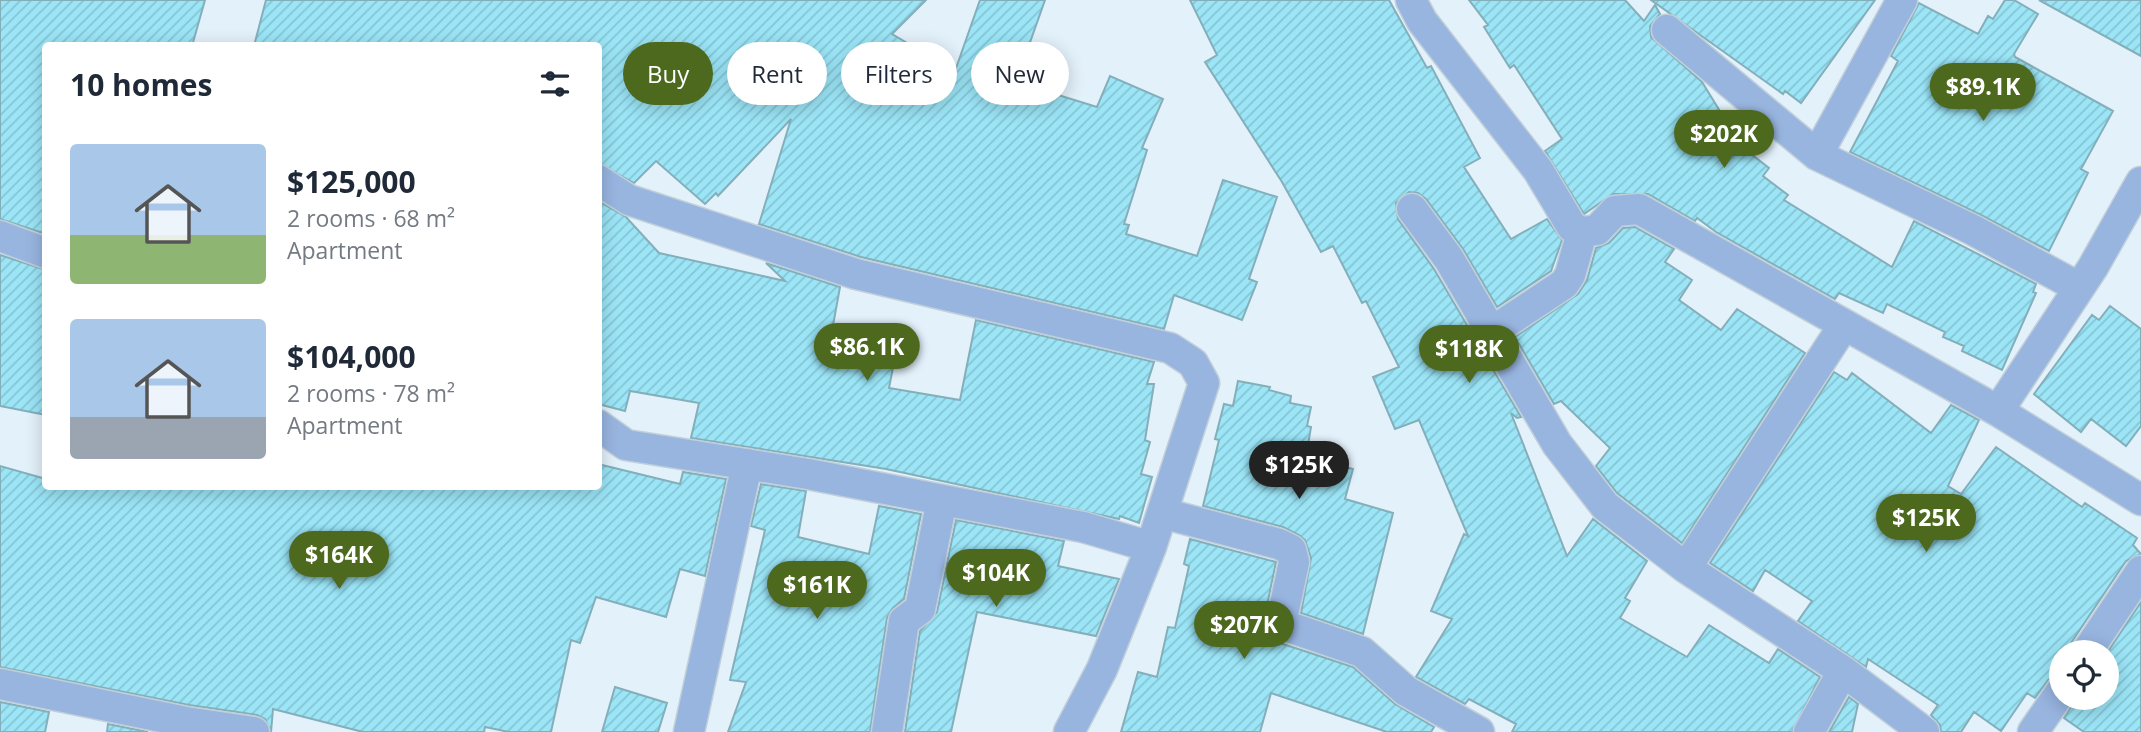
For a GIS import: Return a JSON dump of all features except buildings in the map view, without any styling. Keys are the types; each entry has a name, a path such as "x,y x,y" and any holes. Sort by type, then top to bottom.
{"street":[{"path":"1411,0 1422,21 1538,170 1572,227 1582,232 1597,230 1615,211 1639,209 1998,411 2141,500"},
{"path":"1817,155 1902,0"},
{"path":"1667,30 1817,155 1973,230 2078,288"},
{"path":"1998,411 2078,288 2141,182"},
{"path":"602,183 629,200 856,274 1170,348 1193,363 1204,383 1162,513 1102,669 1069,732"},
{"path":"1412,209 1449,259 1557,444 1605,506 1686,568 1843,671 1924,732"},
{"path":"1490,332 1564,284 1570,275 1582,232"},
{"path":"0,236 42,252"},
{"path":"1686,568 1844,325"},
{"path":"602,428 626,445 747,464 1083,527 1150,547"},
{"path":"689,732 747,464"},
{"path":"887,732 904,621 920,609 942,500"},
{"path":"1162,513 1279,544 1291,550 1294,562 1282,619 1286,626 1362,652 1406,691 1479,732"},
{"path":"2095,640 2141,571"},
{"path":"1809,732 1843,671"},
{"path":"0,684 186,722 254,732"},
{"path":"2034,732 2049,710"}]}
